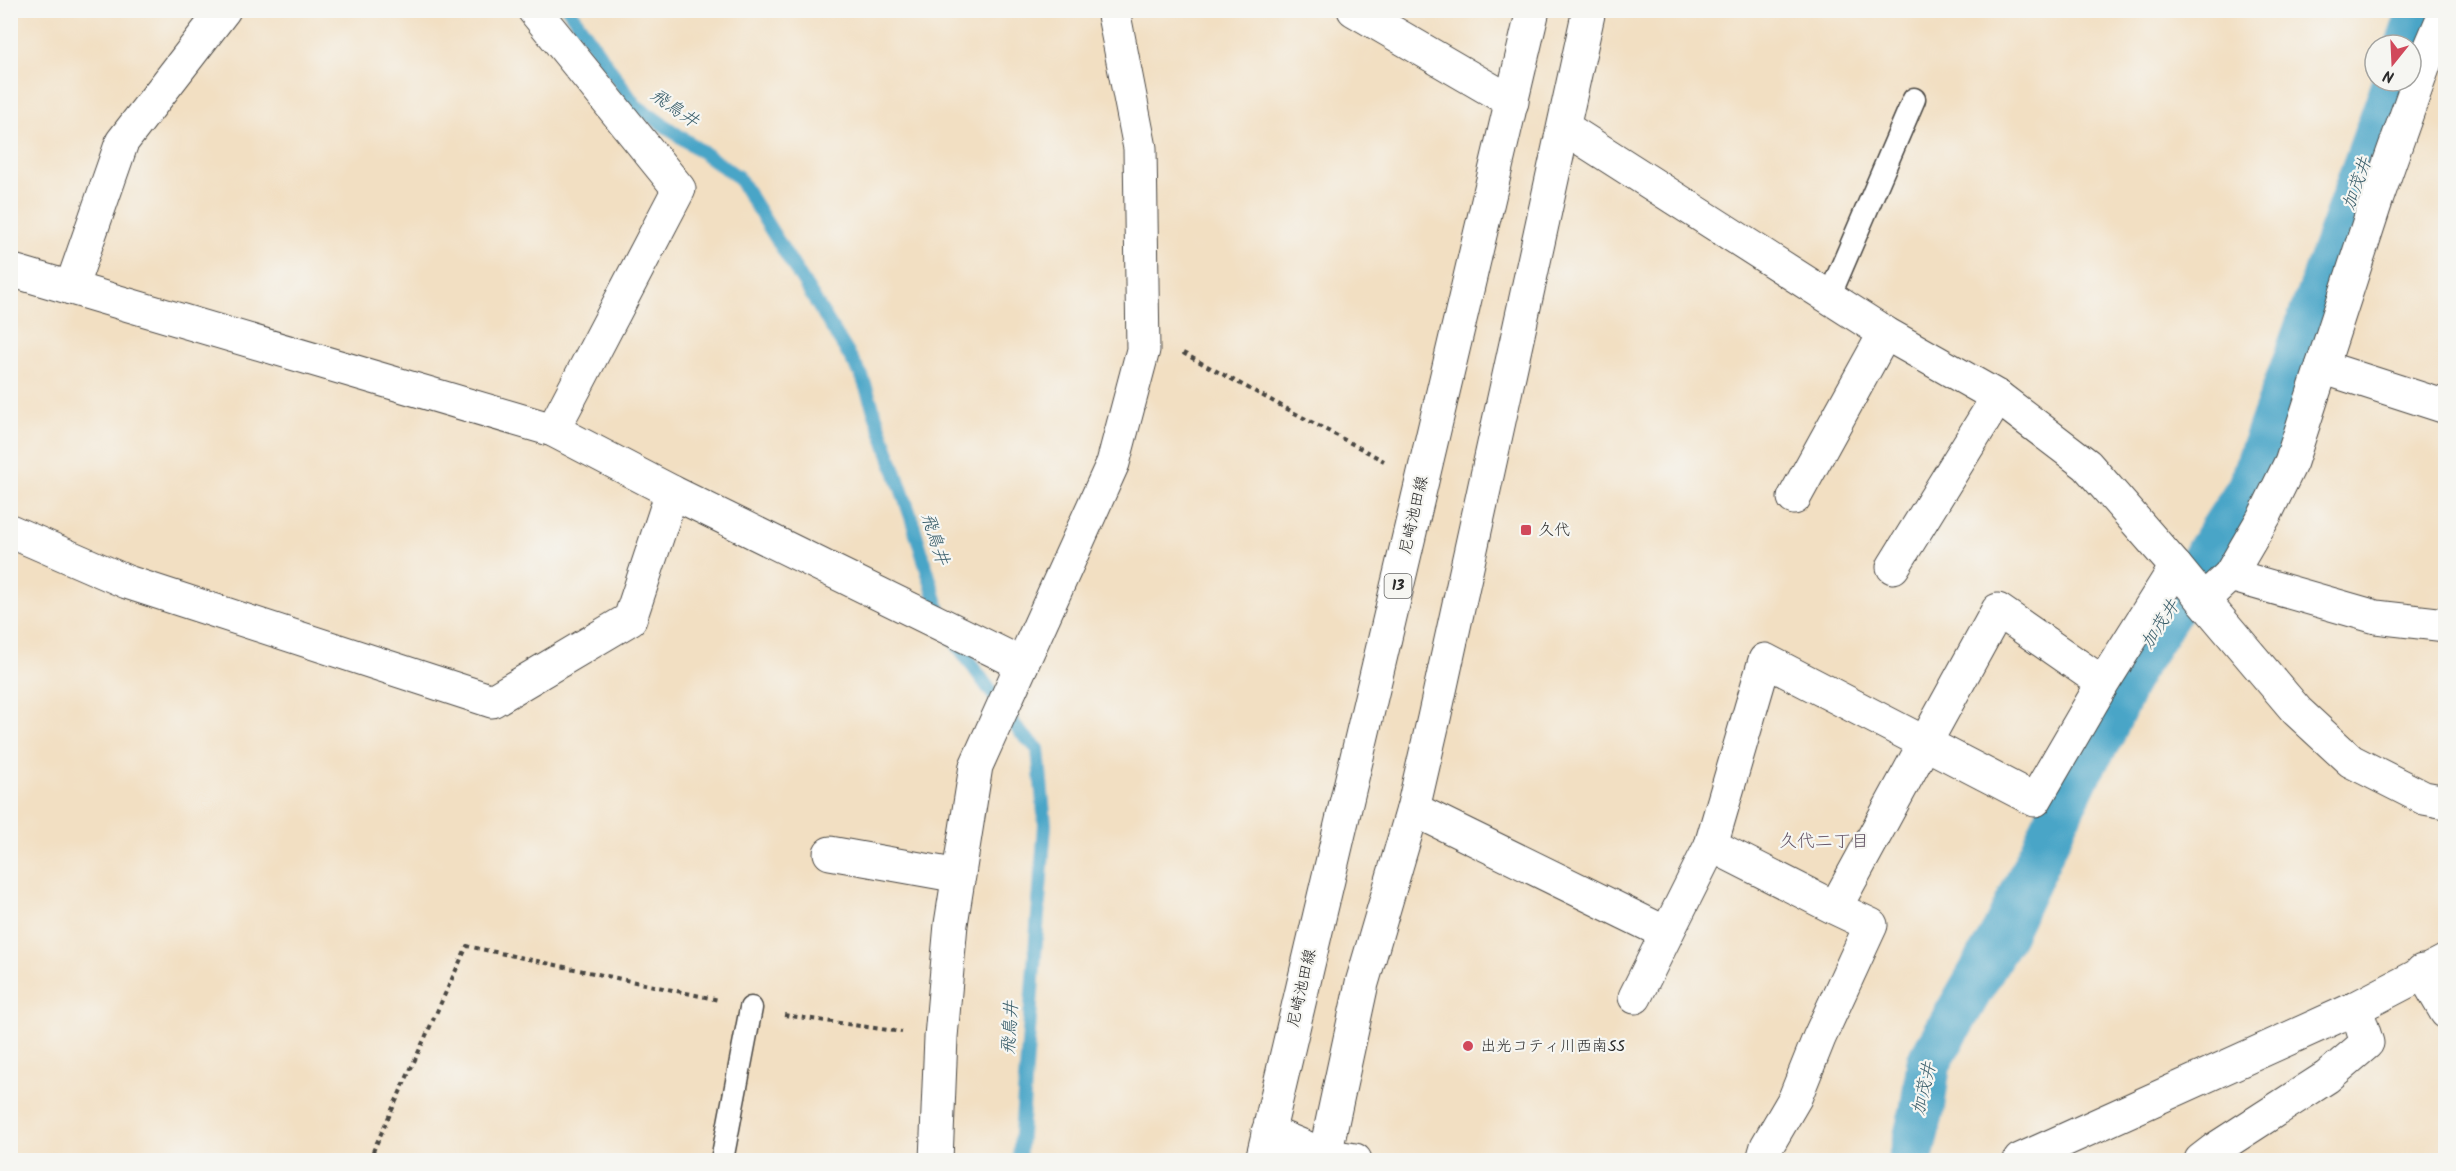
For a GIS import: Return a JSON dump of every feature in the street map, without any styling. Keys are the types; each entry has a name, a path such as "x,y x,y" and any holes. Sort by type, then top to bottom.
{"street":[{"path":"71,288 122,142 224,10"},
{"path":"534,10 679,189 553,430"},
{"path":"936,1161 941,1036 951,924 976,766 1113,463 1143,350 1140,148 1113,10"},
{"path":"1354,10 1512,102"},
{"name":"尼崎池田線","path":"1265,1146 1533,10"},
{"path":"1265,1146 1334,1159 1362,983 1413,809 1565,128 1589,10"},
{"path":"2203,600 2230,575 2265,515 2291,462 2377,198 2445,11"},
{"path":"1565,128 1885,333 1998,397 2087,465 2297,711 2351,761 2424,798 2445,802"},
{"path":"10,270 553,430 672,492 1022,664"},
{"path":"1794,498 1885,333"},
{"path":"2322,368 2445,408"},
{"path":"1893,567 1998,397"},
{"path":"10,531 127,582 492,701 630,619 672,492"},
{"path":"1635,997 1711,845 1765,660 2035,800 2103,683 2176,567"},
{"path":"2230,575 2376,617 2445,625"},
{"path":"1835,908 1998,610 2103,683"},
{"path":"1413,809 1666,933"},
{"path":"1711,845 1871,926 1819,1038 1795,1098 1767,1146 1763,1161"},
{"path":"830,853 959,876"},
{"path":"2020,1161 2356,1008 2434,966 2445,1012"},
{"path":"2201,1161 2214,1150 2327,1077 2367,1043 2356,1008"}],"lane":[{"path":"1829,297 1914,99"},
{"path":"722,1161 751,1008"}],"path":[{"path":"1143,330 1384,461"},
{"path":"369,1161 467,946 803,1019 941,1036"}],"waterway":[{"name":"飛鳥井","path":"569,10 635,105 738,177 862,376 911,517 942,620"},
{"name":"加茂井","path":"2412,33 2420,10"},
{"name":"加茂井","path":"1910,1160 1922,1110 1929,1062 2004,932 2077,776 2104,731 2131,671 2249,488 2391,93"},
{"name":"飛鳥井","path":"953,639 1020,732 1038,749 1045,825 1019,1160"}],"place":[{"name":"久代","path":"1526,530"},
{"name":"出光コティ川西南SS","path":"1468,1046"}],"district":[{"name":"久代二丁目","path":"1824,842"}]}
